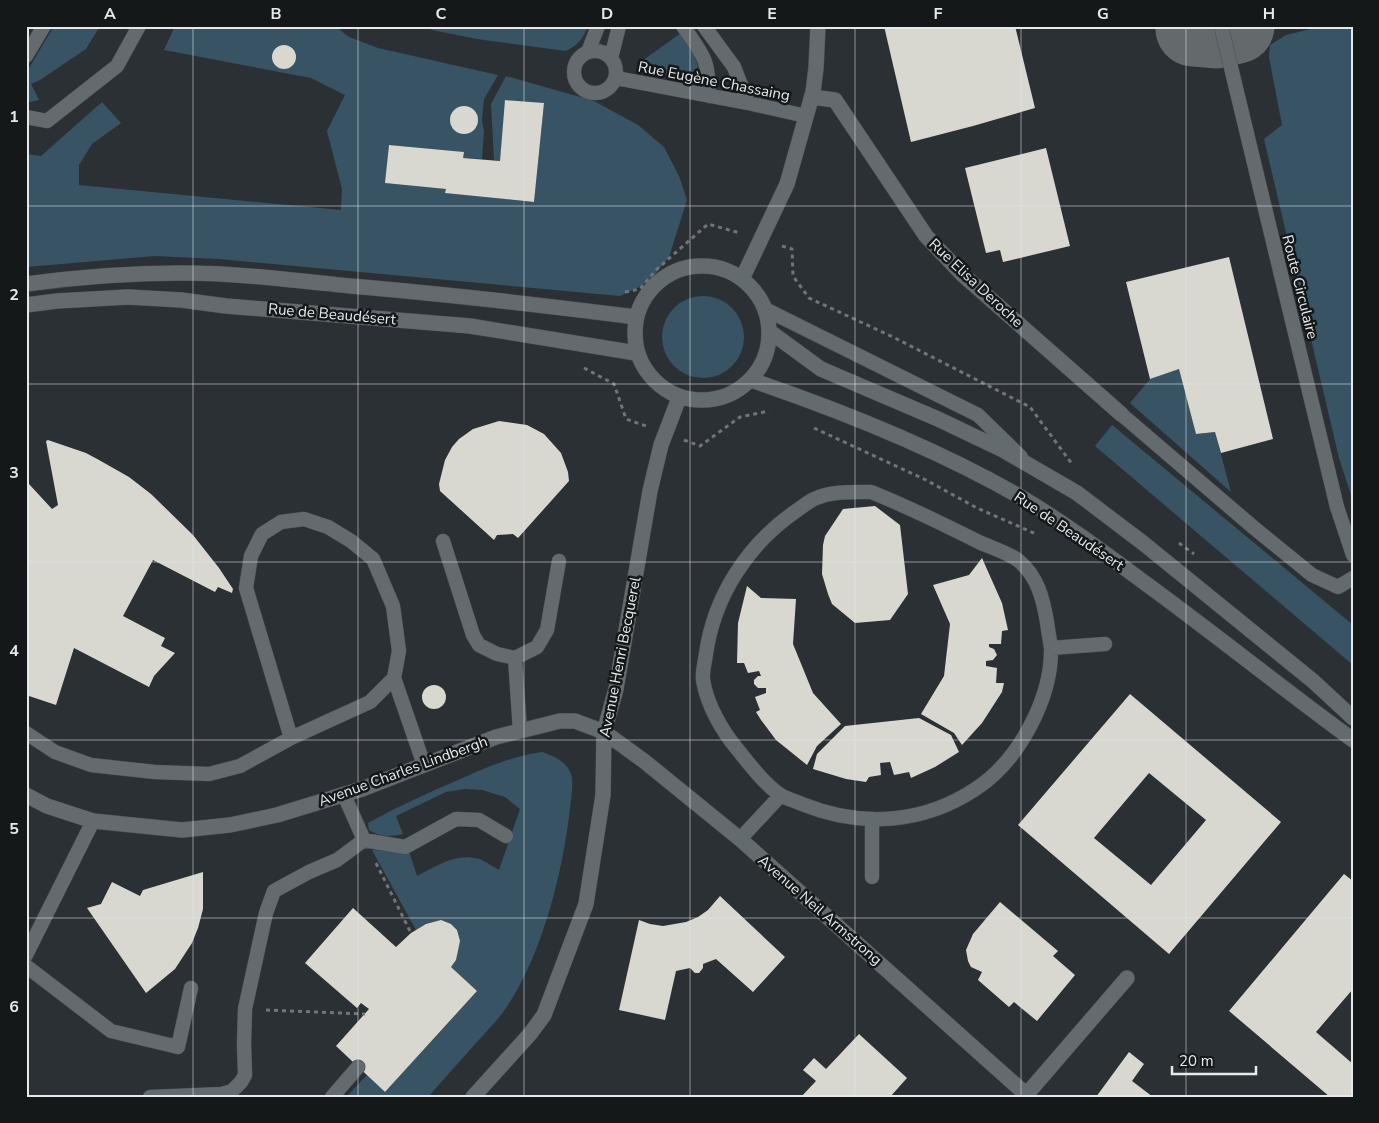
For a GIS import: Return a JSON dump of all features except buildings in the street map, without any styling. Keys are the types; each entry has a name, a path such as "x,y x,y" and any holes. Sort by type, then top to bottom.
{"main road":[{"path":"742,279 787,184 812,97 816,68 818,26"},
{"name":"Rue Elisa Deroche","path":"812,97 835,100 926,236 962,274 1121,414"},
{"path":"692,266 718,268 742,279 756,292 765,309 769,331 765,357 751,380 730,395 704,401 678,398 652,380 636,353 634,335 636,317 647,293 667,275 692,266"},
{"name":"Rue de Beaudésert","path":"26,284 81,276 182,273 232,275 469,296 636,317"},
{"name":"Rue de Beaudésert","path":"26,305 110,298 181,300 470,326 636,353"},
{"path":"769,331 821,369 938,418 1003,450 1077,493 1143,542 1313,681 1353,718"},
{"name":"Rue de Beaudésert","path":"751,380 810,400 922,447 980,475 1025,500 1067,526 1112,558 1353,740"},
{"name":"Avenue Henri Becquerel","path":"473,1097 544,1016 586,904 603,795 604,732 616,689 650,491 661,445 678,398"},
{"name":"Avenue Charles Lindbergh","path":"26,795 47,806 93,821 182,830 230,826 277,815 344,795 496,737 560,721 574,721 604,732"},
{"name":"Avenue Neil Armstrong","path":"604,732 644,761 740,840 1028,1095"},
{"path":"1028,1095 1127,978"}],"lane":[{"path":"26,56 44,26"},
{"path":"26,117 47,122 117,66 139,26"},
{"path":"588,52 598,26"},
{"path":"611,58 619,26"},
{"path":"683,26 700,49 706,62 709,73 709,96"},
{"path":"704,26 734,67 748,102"},
{"name":"Route Circulaire","path":"1221,26 1334,498 1353,555"},
{"path":"588,52 597,50 605,52 611,58"},
{"name":"Rue Eugène Chassaing","path":"588,52 582,54 574,65 573,72 579,86 585,91 592,93 600,93 607,90 616,78 615,64 611,58"},
{"name":"Rue Eugène Chassaing","path":"616,78 748,102 806,116"},
{"path":"765,309 978,415 1030,466"},
{"path":"1121,414 1312,575 1338,587 1353,578"},
{"path":"871,492 910,508 1018,561 1038,584 1045,608 1051,648 1047,685 1031,726 1013,752 989,780 959,800 920,814 880,820 837,815 814,809 781,795 755,771 729,739 713,710 703,678 708,642 718,605 737,572 757,544 785,519 814,499 841,493 871,492"},
{"path":"291,738 246,588 251,556 262,534 281,522 304,519 328,528 351,542 373,559 393,606 399,651 394,678 424,765"},
{"path":"443,541 473,634 479,646 497,654 515,658 537,647 547,630 559,561"},
{"path":"1051,648 1105,644"},
{"path":"515,658 520,731"},
{"path":"26,733 55,752 91,764 155,772 209,774 240,766 291,738 370,702 394,678"},
{"path":"344,795 364,840"},
{"path":"740,840 781,795"},
{"path":"150,1097 222,1094 232,1090 241,1082 245,1075 245,1009 266,913 274,891 309,872 337,860 364,840 405,847 456,819 479,820 506,836"},
{"path":"872,819 872,878"},
{"path":"26,955 93,821"},
{"path":"26,966 111,1031 178,1047 191,988"},
{"path":"332,1097 358,1067"}],"path":[{"path":"765,410 771,411"},
{"path":"809,426 926,480 977,508 1039,535"},
{"path":"364,840 412,934"},
{"path":"245,1009 365,1014"}],"shaded area":[{"path":"54,26 100,26 86,49 31,84 39,100 30,102 26,99 26,73"},
{"path":"175,26 335,26 349,37 378,48 498,75 484,99 482,159 463,158 463,152 389,145 386,183 446,189 446,193 534,202 544,103 506,100 500,161 494,160 491,104 506,76 594,101 638,125 664,147 679,176 687,200 669,257 649,282 620,296 219,259 155,256 26,267 26,154 41,156 102,102 121,123 92,144 79,165 79,185 341,210 342,189 327,131 345,95 311,78 164,50"},
{"path":"427,26 588,26 580,41 566,51 477,39 432,30"},
{"path":"1323,26 1353,26 1353,501 1339,458 1264,139 1282,125 1269,57 1270,45 1286,35"},
{"path":"681,33 695,57 698,67 692,73 680,77 668,75 639,63"},
{"path":"703,296 719,299 732,308 741,321 744,337 741,353 732,366 719,375 703,378 687,375 674,366 665,353 662,337 665,321 674,308 687,299"},
{"path":"1179,369 1196,434 1215,432 1231,492 1130,403 1150,379"},
{"path":"1112,425 1353,625 1353,665 1095,446"},
{"path":"542,752 566,766 571,774 572,791 567,832 550,910 531,961 520,984 497,1020 428,1097 346,1097 367,1075 385,1092 477,991 451,967 456,960 457,930 447,923 437,922 416,930 372,850 409,851 417,876 448,861 465,857 482,860 499,870 520,809 505,797 482,790 465,789 446,792 396,816 403,834 390,836 378,834 369,830 368,823 424,795 489,767 509,759"}],"taxiway":[{"path":"1193,29 1216,31 1237,26"}]}
